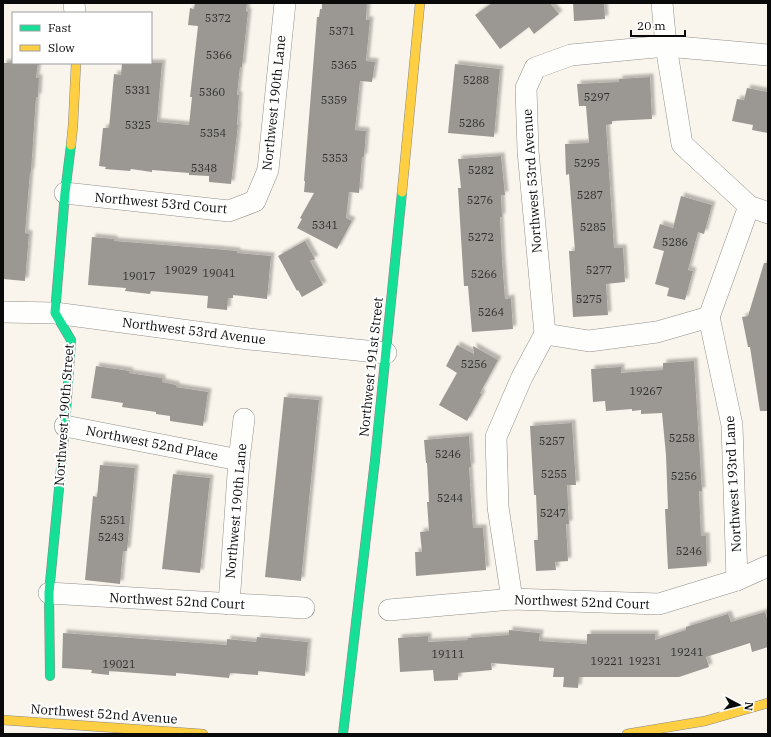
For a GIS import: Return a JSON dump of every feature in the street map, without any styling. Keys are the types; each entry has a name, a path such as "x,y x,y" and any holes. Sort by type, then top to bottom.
{"street":[{"name":"Northwest 190th Lane","path":"256,201 268,170 285,3"},
{"name":"Northwest 191st Street","path":"343,734 358,614 386,353 420,3"},
{"path":"512,599 498,507 496,437 522,377 545,334 589,341 657,332 709,317 758,209 682,144 666,46 662,3"},
{"name":"Northwest 53rd Avenue","path":"545,334 528,152 526,88 535,68 571,55 666,46"},
{"path":"666,46 768,55"},
{"path":"55,313 65,193 73,125 76,64"},
{"name":"Northwest 53rd Court","path":"65,193 229,211 256,201"},
{"name":"Northwest 53rd Avenue","path":"3,312 55,313 249,339 386,353"},
{"name":"Northwest 190th Street","path":"50,676 49,593 66,426 71,340 55,313"},
{"name":"Northwest 193rd Lane","path":"709,317 732,425 737,580"},
{"name":"Northwest 190th Lane","path":"229,604 239,460 244,419"},
{"name":"Northwest 52nd Place","path":"66,426 239,460"},
{"name":"Northwest 52nd Court","path":"389,610 512,599 659,604 737,580 768,566"},
{"name":"Northwest 52nd Court","path":"49,593 304,608"},
{"path":"626,734 706,721 768,703"},
{"name":"Northwest 52nd Avenue","path":"3,720 126,731 203,734"}],"building":[{"path":"195,3 247,3 246,11 248,12 242,67 240,67 237,95 239,95 238,125 231,184 209,182 209,176 189,175 189,173 152,170 152,172 131,169 130,171 105,169 106,167 99,166 103,128 109,128 114,74 121,75 122,64 162,63 157,122 189,125 192,97 190,97 198,26 188,25 190,8 194,9"},
{"path":"322,3 367,3 366,20 370,20 366,61 375,62 372,82 360,81 355,130 366,131 364,157 362,157 359,193 349,192 346,218 352,221 337,249 297,228 302,219 300,218 314,193 304,192 304,181 317,17 319,17 320,9 322,9"},
{"path":"492,3 550,3 559,14 534,34 529,27 500,49 475,15"},
{"path":"573,3 604,3 605,19 574,21"},
{"path":"3,63 38,64 36,78 39,78 38,97 36,97 25,233 29,234 25,281 3,279"},
{"path":"455,64 500,69 494,137 448,133"},
{"path":"650,77 652,119 612,121 612,124 606,125 614,248 623,248 625,282 606,284 608,315 573,317 569,251 575,251 569,174 566,175 565,144 589,143 586,106 579,106 577,84 619,82 619,79"},
{"path":"747,88 768,92 768,133 752,130 753,125 732,121 737,99 744,100"},
{"path":"501,156 505,195 501,195 502,217 500,217 502,260 505,299 511,298 513,329 472,332 468,286 464,286 458,188 461,188 458,159"},
{"path":"681,196 712,205 704,234 698,232 688,270 693,271 685,300 667,296 669,288 655,284 664,251 653,248 660,224 673,228"},
{"path":"92,237 114,239 114,241 237,251 237,253 271,256 267,299 233,295 233,298 228,298 227,310 207,308 208,296 151,291 150,294 125,291 126,288 88,285"},
{"path":"305,241 315,259 310,261 323,285 302,297 298,290 297,291 278,256"},
{"path":"764,263 768,263 768,411 760,411 750,347 748,347 742,317 748,316"},
{"path":"457,345 474,354 473,346 498,360 467,421 439,405 457,373 446,366"},
{"path":"694,361 702,491 699,491 701,536 706,536 707,566 668,569 665,509 668,509 666,455 662,413 641,414 641,410 632,411 632,409 606,411 605,401 593,402 591,369 621,367 621,373 663,370 663,363"},
{"path":"96,366 162,378 162,382 176,385 176,387 208,392 203,426 170,421 170,416 156,414 156,412 122,407 123,403 91,398"},
{"path":"284,397 319,400 301,581 265,577"},
{"path":"572,423 576,485 567,485 569,524 566,524 568,561 555,562 556,570 536,571 534,540 538,540 530,426"},
{"path":"469,436 471,467 469,467 473,528 483,528 486,570 416,576 415,552 422,552 420,532 429,531 427,463 424,440"},
{"path":"100,465 135,468 127,551 123,551 120,584 85,580 93,496 97,497"},
{"path":"173,474 210,478 200,573 162,569"},
{"path":"765,612 768,622 768,647 752,652 750,643 706,657 709,667 679,677 579,677 578,688 563,687 564,677 553,677 554,668 491,663 492,670 458,673 458,680 434,681 433,670 400,672 398,638 428,636 428,642 468,640 467,638 509,635 509,630 540,633 539,641 587,644 587,634 655,634 655,640 686,630 686,627 728,614 731,622"},
{"path":"63,633 227,645 227,639 256,642 257,637 308,642 305,676 258,671 258,675 230,673 229,678 176,673 176,676 109,671 109,675 91,673 92,670 62,668"}],"traffic: fast":[{"path":"50,676 49,593 65,426 71,340 55,313 65,193 71,145"},
{"path":"343,734 375,460 402,192"}],"traffic: slow":[{"path":"402,192 420,3"},
{"path":"71,145 76,64"},
{"path":"627,734 705,721 768,703"},
{"path":"3,720 203,734"}]}
